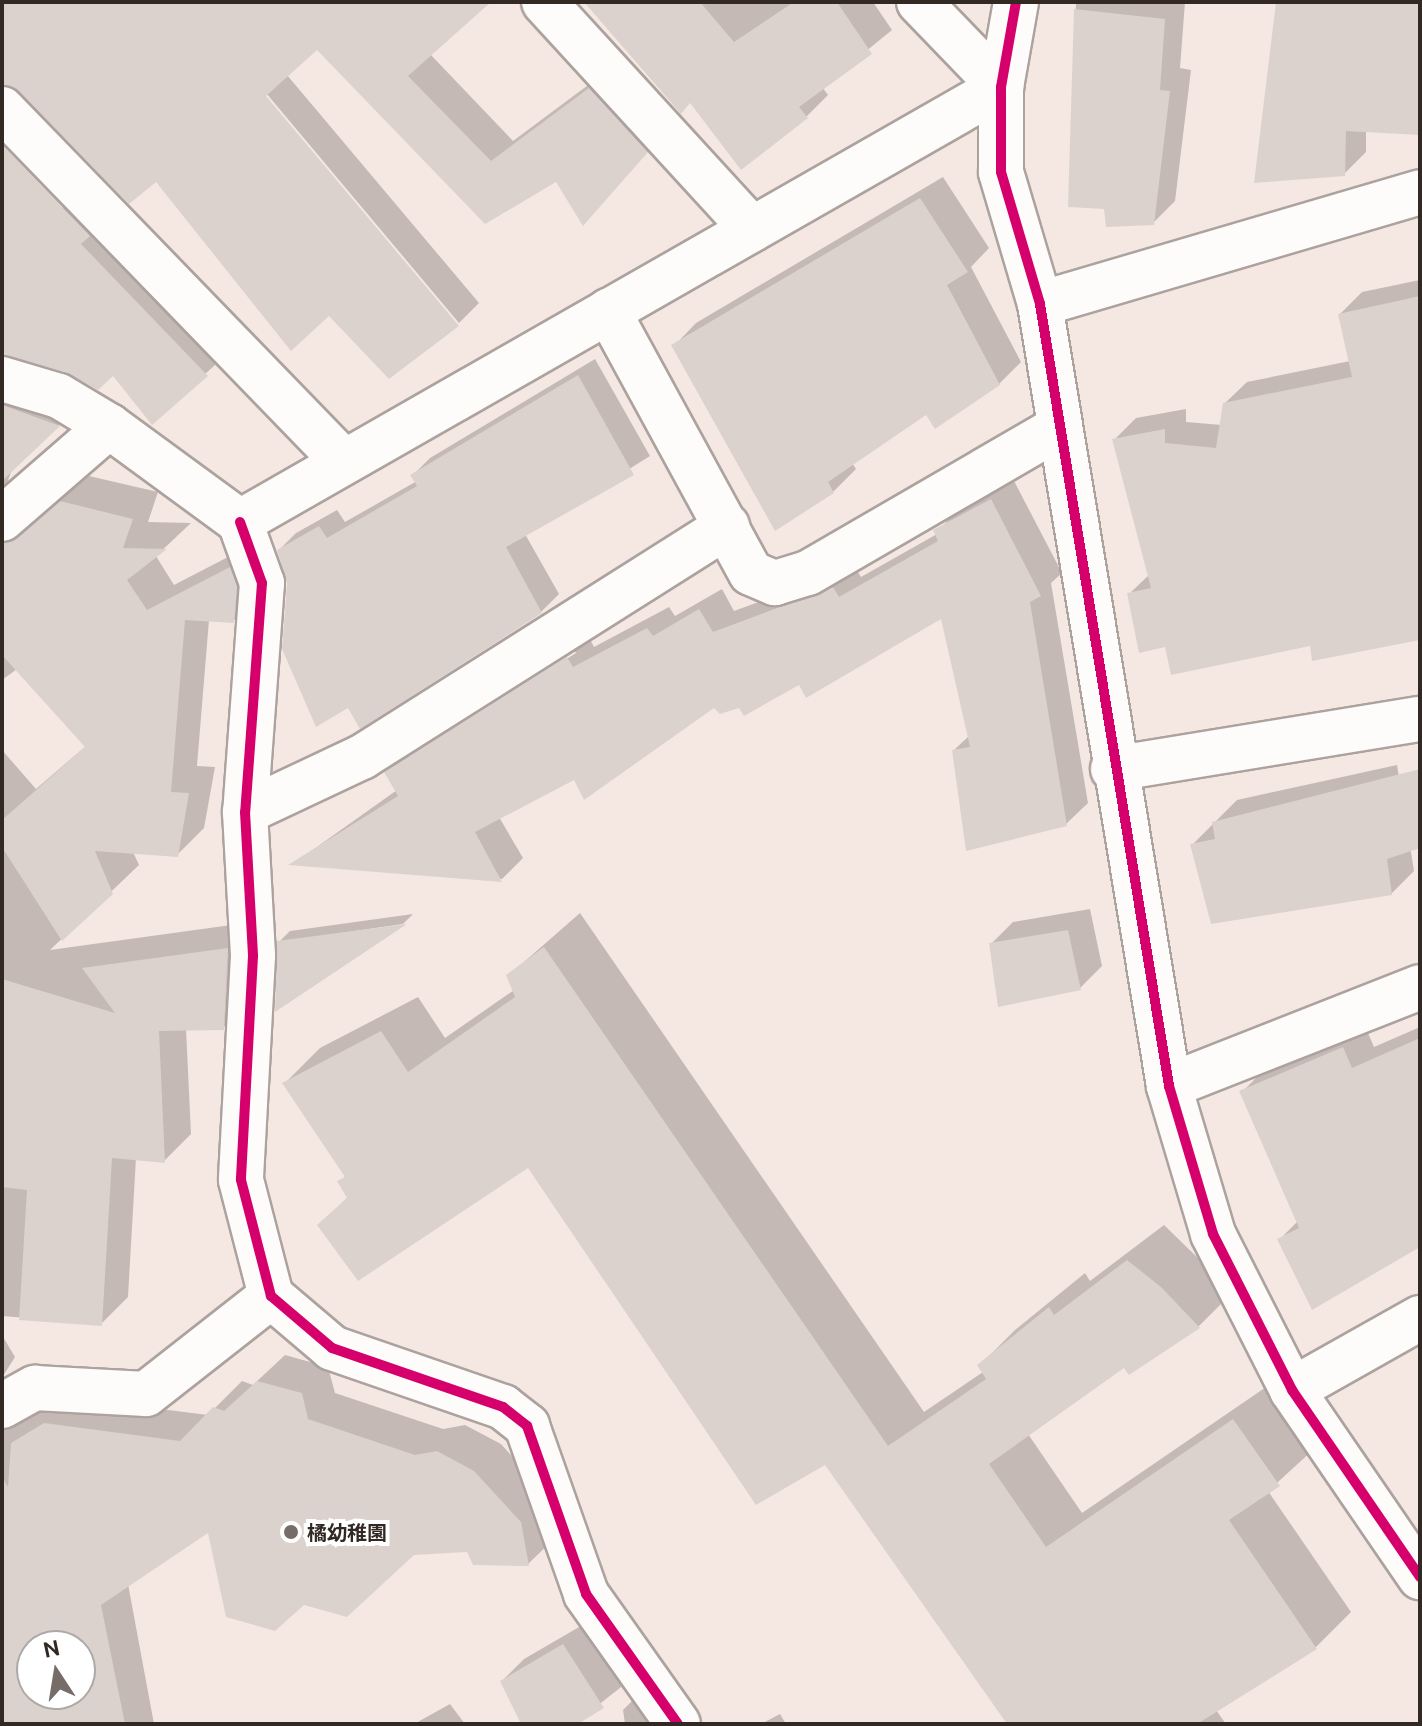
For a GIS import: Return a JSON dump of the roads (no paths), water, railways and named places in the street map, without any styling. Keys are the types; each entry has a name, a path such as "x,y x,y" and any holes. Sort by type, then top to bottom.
{"street":[{"path":"544,2 752,229"},
{"path":"919,2 1001,87"},
{"path":"1016,2 1001,87 1001,172 1040,304 1056,429 1169,1086 1213,1234 1292,1390 1420,1577"},
{"path":"240,522 1001,87"},
{"path":"2,109 343,461"},
{"path":"1040,304 1420,192"},
{"path":"608,311 751,573 775,583 808,573 1056,429"},
{"path":"2,379 59,396 109,426 240,522 262,583 245,812 253,956 241,1180 271,1296 332,1348 503,1407 527,1426 586,1594 678,1724"},
{"path":"2,519 109,426"},
{"path":"245,812 362,757 727,526"},
{"path":"1113,769 1420,719"},
{"path":"1169,1086 1420,987"},
{"path":"2,1406 35,1388 146,1394 271,1296"},
{"path":"1292,1390 1420,1318"}],"place":[{"name":"橘幼稚園","path":"291,1532"}]}
